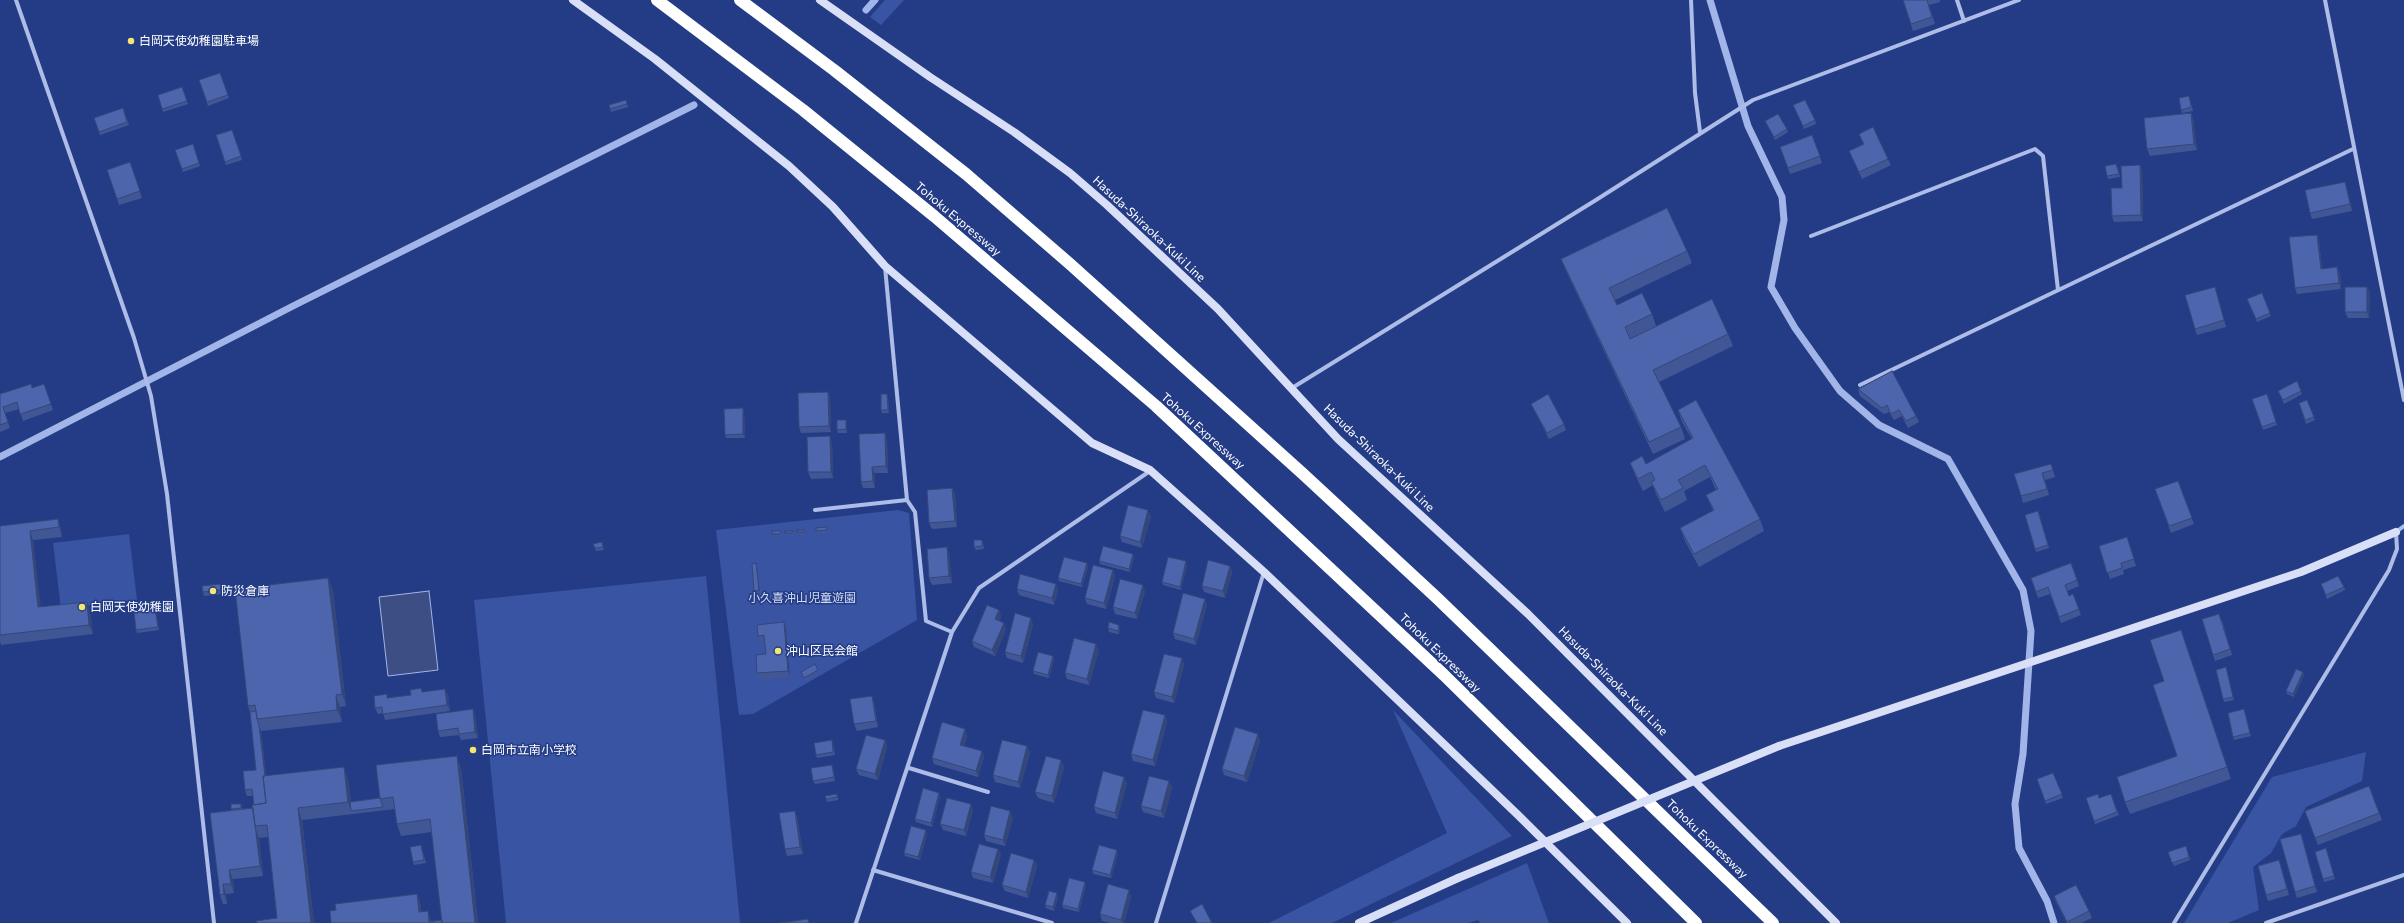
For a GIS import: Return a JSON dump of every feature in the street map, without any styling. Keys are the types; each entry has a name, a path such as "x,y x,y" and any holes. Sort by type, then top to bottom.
{"highway":[{"name":"Tohoku Expressway","path":"657,0 809,114 934,216 1156,406 1444,675 1696,923"},
{"name":"Tohoku Expressway","path":"740,0 834,70 966,174 1117,305 1437,598 1773,923"}],"street":[{"path":"16,0 131,331 151,396 166,494 214,923"},
{"path":"573,0 655,59 789,166 833,207 885,266 1092,444 1150,470 1264,572 1518,815 1627,923"},
{"name":"Hasuda-Shiraoka-Kuki Line","path":"820,0 930,77 1014,132 1070,173 1218,309 1338,439 1528,614 1836,923"},
{"path":"1691,0 1695,93 1700,132"},
{"path":"1957,0 1964,21"},
{"path":"1292,388 1596,200 1700,132 1753,100 2019,0"},
{"path":"2325,0 2353,149 2404,400"},
{"path":"1811,236 2035,149 2043,156 2058,290"},
{"path":"1860,385 2353,149"},
{"path":"885,266 907,500 915,512 926,621 952,632"},
{"path":"856,923 952,632 979,588 1150,470"},
{"path":"815,510 907,500"},
{"path":"1360,923 1458,878 1779,746 2301,572 2396,532 2404,526"},
{"path":"2174,923 2389,570 2397,549 2396,532"},
{"path":"1156,923 1264,572"},
{"path":"908,768 988,792"},
{"path":"873,870 1052,923"},
{"path":"2266,923 2404,875"}],"green space":[{"path":"885,0 904,0 881,25 870,17"},
{"name":"小久喜沖山児童遊園","path":"898,510 909,513 917,620 753,714 739,715 716,530"},
{"path":"129,534 137,600 61,609 53,543"},
{"path":"706,576 740,923 506,923 474,600"},
{"path":"1393,710 1512,836 1332,923 1269,923 1447,833"},
{"path":"2366,752 2362,781 2306,807 2296,826 2282,834 2271,853 2253,867 2259,910 2228,923 2184,923 2272,777"},
{"path":"1527,863 1549,923 1480,923 1478,920 1468,923 1391,923"}],"shaded area":[{"path":"429,591 438,670 388,676 379,597"}],"building":[{"path":"1903,0 1927,0 1932,17 1911,24"},
{"path":"220,73 228,95 207,102 199,80"},
{"path":"182,87 187,101 162,109 158,95"},
{"path":"2189,96 2191,107 2181,110 2179,98"},
{"path":"626,100 627,104 610,109 609,105"},
{"path":"1805,100 1815,120 1803,126 1793,105"},
{"path":"123,108 127,122 99,132 94,118"},
{"path":"2191,113 2194,144 2147,149 2144,118"},
{"path":"1778,114 1787,129 1774,137 1765,121"},
{"path":"1873,127 1888,159 1859,172 1849,151 1864,144 1859,134"},
{"path":"232,130 241,156 225,162 216,135"},
{"path":"1812,135 1820,156 1788,168 1780,147"},
{"path":"193,144 199,163 182,169 175,150"},
{"path":"130,162 140,191 117,199 107,170"},
{"path":"2116,164 2119,174 2107,176 2105,166"},
{"path":"2140,165 2141,215 2112,216 2111,188 2122,188 2121,166"},
{"path":"2345,182 2350,204 2310,213 2305,190"},
{"path":"1667,208 1687,251 1609,288 1617,305 1642,293 1652,314 1625,327 1630,339 1712,299 1728,334 1653,370 1681,427 1649,442 1561,259"},
{"path":"2317,235 2321,269 2337,267 2339,283 2295,288 2289,237"},
{"path":"2215,287 2224,320 2195,329 2185,295"},
{"path":"2345,287 2367,287 2367,312 2345,312"},
{"path":"2262,293 2270,313 2256,319 2247,299"},
{"path":"1892,371 1916,416 1906,421 1899,410 1891,414 1887,405 1882,408 1858,389"},
{"path":"2297,381 2301,391 2283,400 2278,391"},
{"path":"31,384 32,388 44,384 51,404 20,414 17,402 3,407 8,422 0,425 0,394"},
{"path":"828,392 829,426 799,427 798,393"},
{"path":"881,394 887,394 888,410 881,410"},
{"path":"1548,394 1564,424 1547,433 1531,404"},
{"path":"2267,394 2276,422 2262,427 2252,399"},
{"path":"1696,400 1760,519 1694,554 1680,528 1714,510 1706,495 1718,489 1705,465 1678,480 1683,488 1661,500 1651,482 1655,480 1651,472 1638,479 1630,463 1642,456 1646,464 1693,438 1678,410"},
{"path":"2307,400 2314,417 2305,420 2299,403"},
{"path":"743,408 743,434 725,435 724,409"},
{"path":"837,420 846,420 846,429 837,430"},
{"path":"885,433 886,466 872,467 873,481 861,482 859,434"},
{"path":"830,436 831,472 808,472 807,437"},
{"path":"2051,464 2053,470 2042,473 2047,489 2021,496 2014,474"},
{"path":"2178,481 2192,518 2169,526 2155,489"},
{"path":"952,488 955,521 929,523 927,490"},
{"path":"1128,505 1148,510 1140,542 1120,536"},
{"path":"2038,511 2048,545 2035,549 2025,515"},
{"path":"58,519 59,527 30,531 38,607 87,602 89,625 0,635 0,526"},
{"path":"827,527 827,530 816,531 816,528"},
{"path":"797,530 805,530 805,532 797,532"},
{"path":"772,531 781,531 780,534 772,534"},
{"path":"785,531 793,531 792,533 785,533"},
{"path":"2127,537 2134,559 2121,563 2122,568 2107,573 2099,546"},
{"path":"974,540 982,540 982,546 974,547"},
{"path":"602,542 603,547 595,548 593,544"},
{"path":"1103,546 1133,554 1129,569 1099,561"},
{"path":"947,547 949,576 929,578 927,549"},
{"path":"1064,557 1087,563 1081,584 1058,578"},
{"path":"1168,557 1186,561 1180,587 1162,582"},
{"path":"1208,560 1230,566 1223,591 1202,586"},
{"path":"756,563 759,590 754,591 752,564"},
{"path":"2071,563 2077,580 2065,585 2069,596 2073,594 2079,609 2059,617 2048,587 2036,592 2031,578"},
{"path":"1093,565 1113,570 1104,603 1085,598"},
{"path":"1020,574 1056,584 1052,598 1017,589"},
{"path":"2338,576 2344,587 2326,595 2321,584"},
{"path":"328,578 342,694 336,695 337,710 257,719 255,705 248,706 235,589"},
{"path":"1120,579 1143,585 1135,613 1113,607"},
{"path":"220,584 221,590 203,592 202,586"},
{"path":"1183,593 1205,599 1194,639 1173,633"},
{"path":"987,605 999,610 995,619 1004,623 992,650 972,641"},
{"path":"155,609 158,627 136,630 134,612"},
{"path":"1015,613 1031,618 1021,656 1005,652"},
{"path":"2219,614 2230,649 2213,655 2202,619"},
{"name":"沖山区民会館","path":"784,622 788,671 757,673 756,655 766,654 764,635 758,636 757,625"},
{"path":"1109,622 1119,625 1118,631 1108,628"},
{"path":"2181,630 2227,767 2125,802 2117,777 2177,756 2153,685 2164,681 2150,640"},
{"path":"1074,638 1096,644 1087,679 1065,673"},
{"path":"1038,652 1053,656 1048,675 1033,671"},
{"path":"1164,654 1182,658 1172,697 1154,692"},
{"path":"815,664 818,670 804,678 801,672"},
{"path":"2226,667 2233,697 2223,699 2216,670"},
{"path":"2296,669 2303,672 2293,694 2286,691"},
{"path":"421,688 422,692 445,689 447,705 383,714 382,707 375,708 374,696 387,694 387,698 411,695 410,690"},
{"path":"872,696 876,721 854,724 850,699"},
{"path":"473,709 475,732 459,734 458,728 438,731 436,714"},
{"path":"2244,709 2250,733 2233,737 2228,713"},
{"path":"1143,710 1165,715 1153,760 1131,754"},
{"path":"256,711 265,776 263,776 266,803 254,805 252,789 245,790 243,771 256,770 250,712"},
{"path":"942,722 965,729 960,745 982,751 976,771 932,758"},
{"path":"1235,727 1258,734 1244,776 1222,769"},
{"path":"866,735 885,740 875,774 856,769"},
{"path":"832,740 833,752 816,755 814,743"},
{"path":"1002,740 1027,746 1018,782 993,775"},
{"path":"457,756 475,923 442,923 430,819 397,824 393,797 380,799 376,765"},
{"path":"1046,756 1061,760 1052,796 1035,792"},
{"path":"832,765 834,777 813,781 811,768"},
{"path":"344,767 348,802 298,808 311,923 257,923 256,921 277,918 267,825 255,826 252,805 266,803 263,776"},
{"path":"1103,771 1124,777 1115,813 1094,807"},
{"path":"2053,773 2062,794 2045,801 2037,779"},
{"path":"1149,776 1169,781 1161,811 1141,806"},
{"path":"2369,786 2379,813 2315,838 2305,811"},
{"path":"923,788 939,793 931,823 915,819"},
{"path":"837,794 837,797 826,799 825,796"},
{"path":"2098,794 2099,798 2111,794 2117,812 2094,821 2086,798"},
{"path":"380,798 383,807 351,811 350,802"},
{"path":"947,798 971,804 964,830 940,824"},
{"path":"231,804 241,804 241,808 231,809"},
{"path":"991,806 1010,811 1003,840 984,835"},
{"path":"253,808 260,866 229,870 231,884 223,884 224,894 220,895 210,813"},
{"path":"795,811 800,847 785,849 779,813"},
{"path":"911,826 926,830 918,857 904,853"},
{"path":"2301,834 2315,886 2295,892 2280,839"},
{"path":"979,844 998,849 990,877 971,872"},
{"path":"421,845 424,860 413,862 410,847"},
{"path":"1099,845 1117,850 1110,875 1092,870"},
{"path":"2186,846 2189,857 2172,863 2168,852"},
{"path":"2326,848 2334,876 2323,879 2315,852"},
{"path":"1011,853 1034,860 1026,892 1002,885"},
{"path":"2279,860 2287,889 2266,895 2258,866"},
{"path":"1069,878 1085,882 1078,909 1062,905"},
{"path":"1108,884 1129,890 1121,920 1100,914"},
{"path":"2076,885 2089,911 2067,922 2054,896"},
{"path":"1049,891 1057,893 1053,907 1045,905"},
{"path":"417,894 419,912 428,911 429,922 442,920 442,923 331,923 330,911 336,910 335,904"},
{"path":"1202,904 1212,923 1197,923 1190,911"},
{"path":"808,919 809,923 780,923"}],"waterway":[{"path":"866,10 875,0"},
{"path":"1710,0 1748,126 1782,197 1784,220 1771,287 1795,328 1840,391 1879,425 1948,459 2023,590 2031,631 2023,754 2015,804 2019,848 2047,901 2054,923"},
{"path":"0,457 293,306 694,105"}],"place":[{"name":"白岡天使幼稚園駐車場","path":"131,41"},
{"name":"防災倉庫","path":"213,591"},
{"name":"白岡天使幼稚園","path":"82,607"},
{"name":"沖山区民会館","path":"778,651"},
{"name":"白岡市立南小学校","path":"473,750"}]}
